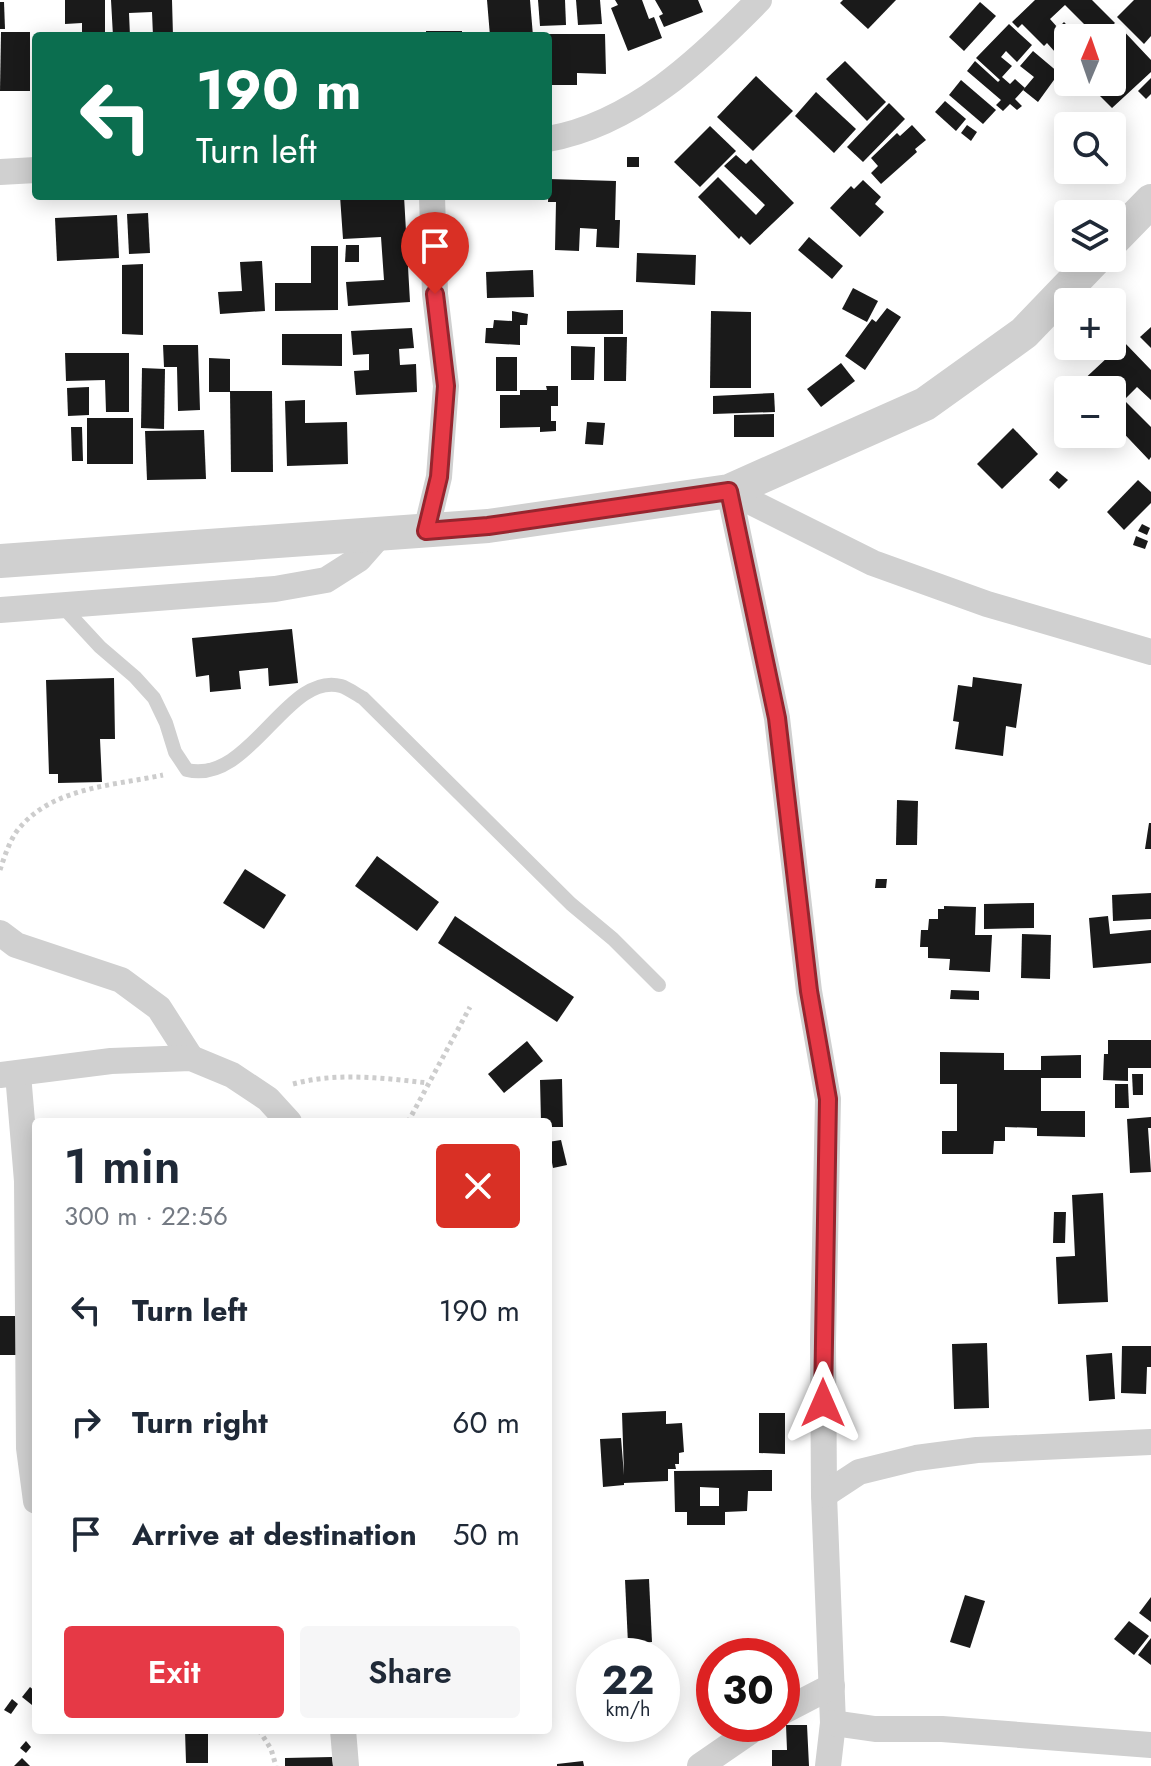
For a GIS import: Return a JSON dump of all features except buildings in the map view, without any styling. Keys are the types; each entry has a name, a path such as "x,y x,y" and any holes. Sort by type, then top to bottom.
{"street":[{"path":"552,138 576,134 620,114 663,87 759,0"},
{"path":"0,172 32,170"},
{"path":"426,531 439,477 446,386 435,294 432,200"},
{"path":"1126,227 1151,201"},
{"path":"0,561 488,526 729,491 925,404 1024,333 1083,272"},
{"path":"729,491 873,563 987,604 1151,652"},
{"path":"729,491 777,718 809,991 828,1099 823,1342 824,1495 833,1723 828,1766"},
{"path":"1,611 275,589 326,580 359,559 381,534"},
{"path":"0,933 16,945 121,980 159,1008 191,1058"},
{"path":"32,1471 29,1448 27,1181 9,1074 111,1061 191,1058 232,1075 268,1099 285,1118"},
{"path":"824,1495 859,1472 916,1458 977,1450 1151,1442"},
{"path":"800,1703 832,1686"},
{"path":"833,1723 875,1729 942,1729 1151,1745"},
{"path":"343,1734 346,1766"},
{"path":"700,1766 735,1742"}],"lane":[{"path":"62,606 154,698 175,752 187,770 201,773 223,765 253,744 305,694 323,686 340,686 363,698 571,904 613,939 659,985"}],"path":[{"path":"0,870 21,826 46,805 80,792 187,770"},
{"path":"410,1118 470,1007"},
{"path":"268,1099 286,1086 313,1079 386,1079 428,1083"},
{"path":"262,1734 271,1749 276,1766"}],"route":[{"path":"435,294 446,386 439,477 426,531 488,526 729,491 777,718 809,991 828,1099 823,1403"}]}
